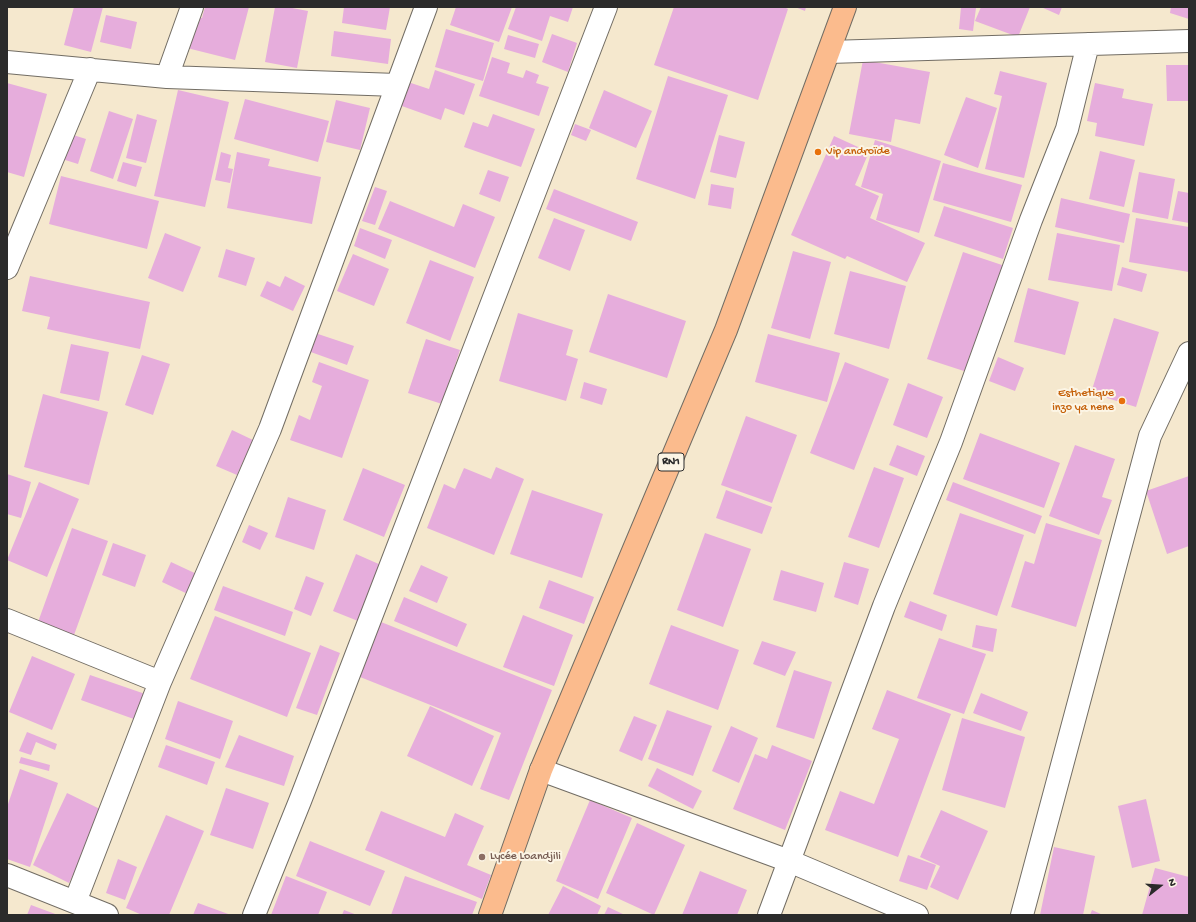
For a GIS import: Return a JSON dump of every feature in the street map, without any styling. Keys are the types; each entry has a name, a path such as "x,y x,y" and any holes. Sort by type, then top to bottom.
{"highway":[{"name":"RN1","path":"490,915 541,770 726,330 845,7"}],"street":[{"path":"167,77 192,7"},
{"path":"75,902 160,682 270,429 426,7"},
{"path":"254,915 303,794 606,7"},
{"path":"829,52 1189,41"},
{"path":"770,915 884,606 951,442 1031,220 1066,129 1088,44"},
{"path":"7,62 167,77 397,85"},
{"path":"7,268 90,69"},
{"path":"1022,915 1150,436 1189,353"},
{"path":"7,620 160,682"},
{"path":"541,770 789,861 917,915"},
{"path":"7,875 107,915"}],"building":[{"path":"74,7 103,7 91,52 64,45"},
{"path":"205,7 249,7 235,60 187,48 195,16 202,18"},
{"path":"275,7 287,7 308,11 297,68 265,62"},
{"path":"344,7 390,7 386,30 342,23"},
{"path":"456,7 512,7 499,42 450,25"},
{"path":"516,7 573,7 568,22 550,16 542,41 508,29"},
{"path":"674,7 784,7 788,9 758,100 654,65"},
{"path":"795,7 806,7 805,11"},
{"path":"961,7 976,8 973,31 959,29"},
{"path":"981,7 1030,7 1018,37 975,21"},
{"path":"1041,7 1062,7 1059,15"},
{"path":"1171,7 1189,7 1189,19 1170,13"},
{"path":"106,15 137,22 131,49 100,42"},
{"path":"446,29 494,43 483,81 435,67"},
{"path":"334,31 391,39 388,64 331,56"},
{"path":"552,34 577,43 568,72 542,62"},
{"path":"508,35 539,44 535,58 504,49"},
{"path":"492,57 510,63 507,73 523,78 526,70 539,75 536,83 549,87 539,116 479,96"},
{"path":"863,60 930,72 920,124 895,119 891,142 849,134"},
{"path":"1166,65 1189,65 1189,101 1167,101"},
{"path":"435,70 475,84 464,115 445,108 441,120 399,105 408,82 429,89"},
{"path":"1000,71 1047,83 1024,178 985,169 1002,96 994,94"},
{"path":"668,76 728,95 695,199 636,179"},
{"path":"7,83 47,94 24,177 7,172"},
{"path":"1095,83 1124,89 1122,98 1153,104 1144,146 1095,136 1097,123 1087,121"},
{"path":"178,90 229,102 205,207 154,196"},
{"path":"604,90 652,111 636,148 589,128"},
{"path":"966,97 997,108 978,168 944,155"},
{"path":"245,99 329,121 318,162 234,139"},
{"path":"336,100 370,108 360,150 326,142"},
{"path":"109,111 133,119 113,179 90,171"},
{"path":"137,114 157,120 146,163 126,158"},
{"path":"493,114 535,129 521,167 464,147 473,122 488,127"},
{"path":"575,124 591,130 586,141 571,135"},
{"path":"70,134 86,139 78,164 62,159"},
{"path":"719,135 745,142 736,178 710,172"},
{"path":"834,136 869,152 855,185 879,196 870,218 925,243 907,282 847,256 845,259 791,235"},
{"path":"875,140 941,161 919,233 876,220 883,194 861,187"},
{"path":"1100,151 1135,160 1124,207 1089,199"},
{"path":"221,152 231,155 228,168 233,169 230,183 215,180"},
{"path":"237,152 270,159 268,166 321,177 312,224 227,208"},
{"path":"123,162 142,167 136,187 117,181"},
{"path":"943,163 1022,185 1011,222 933,200"},
{"path":"488,170 509,177 500,202 479,194"},
{"path":"1139,172 1175,179 1168,219 1132,212"},
{"path":"61,176 159,201 147,249 49,224"},
{"path":"711,184 734,188 731,209 708,205"},
{"path":"375,187 387,191 375,225 362,221"},
{"path":"554,189 638,222 631,241 546,209"},
{"path":"1178,191 1189,193 1189,223 1172,220"},
{"path":"1061,198 1130,214 1124,243 1055,227"},
{"path":"390,201 454,227 463,204 495,217 475,268 378,229"},
{"path":"944,206 1013,228 1003,259 934,236"},
{"path":"554,218 585,230 570,271 538,258"},
{"path":"1136,218 1189,227 1189,272 1129,262"},
{"path":"360,228 392,240 385,259 354,246"},
{"path":"165,233 201,247 183,292 148,278"},
{"path":"1057,233 1120,245 1112,291 1048,280"},
{"path":"226,249 255,258 246,286 218,277"},
{"path":"793,251 831,262 810,339 771,328"},
{"path":"963,252 1005,266 970,373 927,359"},
{"path":"353,254 389,269 374,306 337,291"},
{"path":"430,260 474,277 450,341 406,323"},
{"path":"1122,267 1147,274 1142,292 1117,285"},
{"path":"850,271 906,286 889,349 834,334"},
{"path":"30,276 150,302 140,349 47,329 50,317 22,311"},
{"path":"285,276 305,286 293,311 260,296 267,281 280,287"},
{"path":"1028,288 1079,302 1065,355 1014,342"},
{"path":"608,294 686,321 667,378 589,352"},
{"path":"518,313 573,330 566,355 578,359 566,401 499,381"},
{"path":"1114,318 1159,332 1136,407 1091,393"},
{"path":"315,333 354,346 347,365 308,351"},
{"path":"768,334 840,353 827,402 755,382"},
{"path":"426,339 460,350 442,404 408,393"},
{"path":"71,344 109,352 99,401 60,393"},
{"path":"142,355 170,364 153,415 125,405"},
{"path":"998,357 1024,368 1015,391 989,381"},
{"path":"319,362 369,380 342,458 290,440 299,415 310,420 322,386 312,382"},
{"path":"845,362 889,379 854,470 810,453"},
{"path":"584,382 607,389 602,405 580,398"},
{"path":"908,383 943,397 927,438 893,425"},
{"path":"43,394 108,412 89,485 24,467"},
{"path":"746,416 797,435 772,503 721,485"},
{"path":"232,430 253,440 237,475 216,466"},
{"path":"980,433 1060,463 1044,508 963,479"},
{"path":"897,445 925,456 917,476 889,465"},
{"path":"1075,445 1115,459 1102,497 1112,500 1099,535 1049,516"},
{"path":"496,467 524,479 494,555 427,528 444,484 455,489 464,468 491,479"},
{"path":"874,467 904,478 879,548 848,537"},
{"path":"363,468 405,485 384,537 343,520"},
{"path":"7,474 31,482 21,518 7,514"},
{"path":"1189,476 1189,546 1167,554 1146,491"},
{"path":"39,482 79,499 47,577 7,560"},
{"path":"953,482 1042,516 1035,534 946,500"},
{"path":"532,490 603,514 582,578 510,554"},
{"path":"726,490 772,507 762,534 716,518"},
{"path":"288,497 326,510 314,550 275,537"},
{"path":"960,513 1024,535 997,616 933,594"},
{"path":"1046,523 1102,540 1076,627 1011,607 1025,561 1034,564"},
{"path":"249,525 268,533 260,550 242,542"},
{"path":"72,528 108,541 74,635 38,622"},
{"path":"705,533 751,549 723,627 677,610"},
{"path":"113,543 146,555 135,587 102,575"},
{"path":"356,554 381,565 358,621 333,611"},
{"path":"171,562 201,576 192,596 162,582"},
{"path":"844,562 869,569 858,605 834,597"},
{"path":"421,565 448,577 437,603 409,591"},
{"path":"781,570 824,583 816,612 773,600"},
{"path":"306,576 324,583 311,616 294,609"},
{"path":"549,580 594,597 584,624 539,608"},
{"path":"223,586 293,612 285,636 214,610"},
{"path":"404,597 467,624 457,647 394,621"},
{"path":"910,601 947,615 942,631 904,617"},
{"path":"523,615 573,635 554,686 503,667"},
{"path":"215,616 311,653 287,717 190,679"},
{"path":"381,622 552,690 509,800 480,789 501,733 360,677"},
{"path":"671,625 739,650 718,710 649,684"},
{"path":"976,625 997,629 993,652 972,647"},
{"path":"939,638 986,654 964,714 917,698"},
{"path":"762,641 796,652 785,676 753,664"},
{"path":"320,645 340,653 317,715 296,708"},
{"path":"32,656 75,674 52,730 9,712"},
{"path":"794,670 832,682 814,739 776,727"},
{"path":"90,675 151,696 142,722 81,700"},
{"path":"887,690 951,714 898,857 825,830 840,791 874,804 899,739 872,729"},
{"path":"981,693 1028,712 1021,731 973,713"},
{"path":"178,701 233,721 220,759 165,739"},
{"path":"430,706 494,736 472,786 407,756"},
{"path":"667,710 712,726 693,776 648,759"},
{"path":"634,716 657,725 642,761 619,751"},
{"path":"962,718 1025,737 1005,808 942,790"},
{"path":"731,726 758,738 739,783 712,771"},
{"path":"27,732 57,744 55,750 36,742 31,755 19,751"},
{"path":"239,735 294,756 284,786 225,767"},
{"path":"166,745 215,762 207,785 158,767"},
{"path":"772,745 812,761 785,830 733,809 755,754 767,759"},
{"path":"21,757 50,765 49,771 19,763"},
{"path":"657,768 702,791 693,809 648,786"},
{"path":"20,769 58,783 30,867 7,859 7,807"},
{"path":"226,788 269,803 253,849 210,835"},
{"path":"67,793 104,811 69,883 33,865"},
{"path":"1146,799 1160,861 1132,868 1118,806"},
{"path":"590,800 632,818 598,899 556,881"},
{"path":"941,810 988,831 958,900 930,887 940,866 920,857"},
{"path":"381,811 445,837 455,813 484,826 467,865 491,875 482,899 365,850"},
{"path":"166,815 204,831 169,915 142,915 126,908"},
{"path":"637,823 685,845 654,915 606,893"},
{"path":"310,841 385,871 370,906 296,876"},
{"path":"1054,847 1095,856 1083,915 1040,915"},
{"path":"908,855 936,865 927,890 899,881"},
{"path":"118,859 137,867 125,900 106,893"},
{"path":"1155,868 1189,877 1189,915 1142,915"},
{"path":"700,871 747,890 737,915 682,915"},
{"path":"286,876 327,892 318,915 271,915"},
{"path":"405,876 477,902 472,915 391,915"},
{"path":"563,886 601,906 597,915 548,915"},
{"path":"198,903 231,915 193,915"},
{"path":"31,905 58,915 27,915"},
{"path":"608,907 625,915 604,915"},
{"path":"344,910 357,915 342,915"},
{"path":"1092,910 1103,915 1090,915"}],"place":[{"name":"Vip androïde","path":"818,152"},
{"name":"Esthetique inzo ya nene","path":"1122,401"},
{"name":"Lycée Loandjili","path":"482,857"}]}
